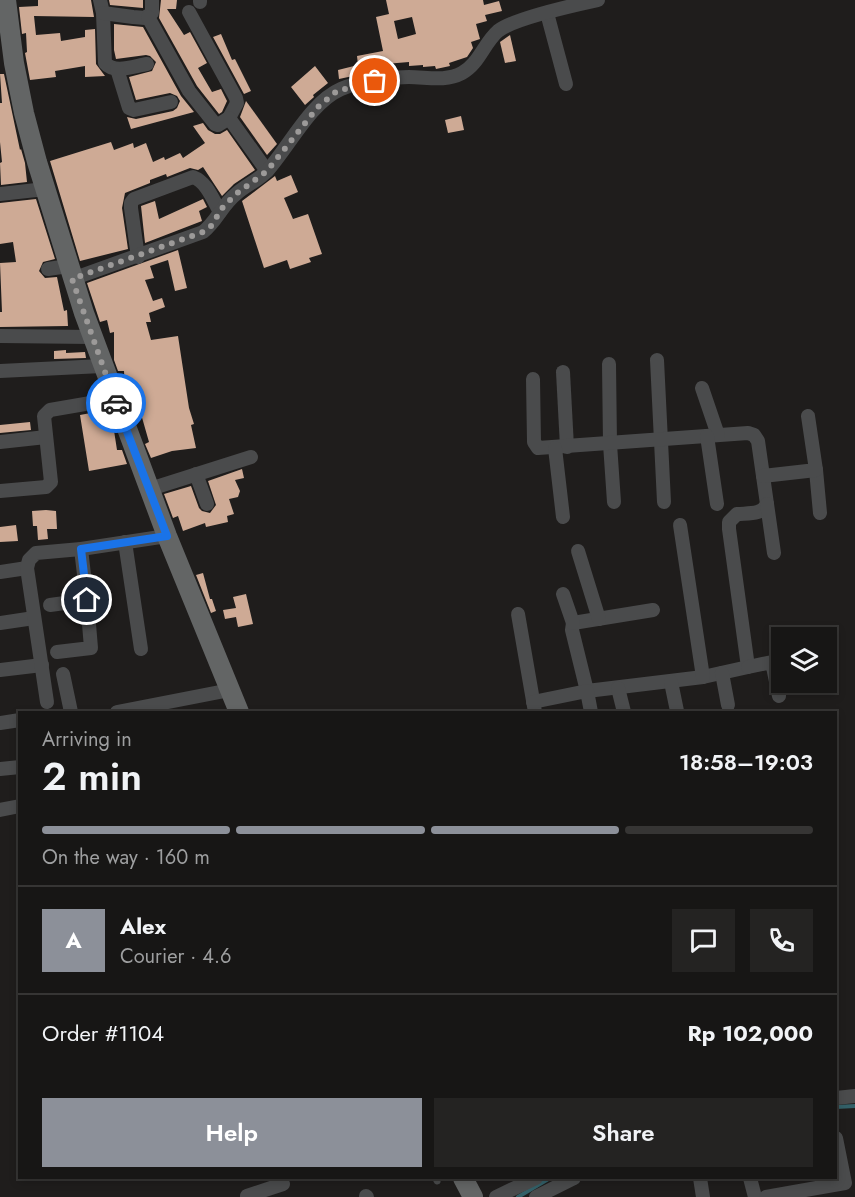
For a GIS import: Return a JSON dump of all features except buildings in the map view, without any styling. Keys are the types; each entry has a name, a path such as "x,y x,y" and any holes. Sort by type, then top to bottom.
{"street":[{"path":"147,64 111,69 105,63 101,6 133,17 148,17 152,13 152,0"},
{"path":"48,268 70,272 138,257 203,232 215,221 236,194 267,171 318,107 337,91 375,81 409,77 426,80 448,78 463,72 472,65 498,31 517,22 593,0"},
{"path":"5,12 24,112 70,272 114,399 239,711"},
{"path":"148,17 189,91 218,125 229,118 237,103 236,98 189,12"},
{"path":"547,13 566,84"},
{"path":"117,69 129,108 134,110 171,102"},
{"path":"229,118 267,171"},
{"path":"138,257 131,208 131,202 134,199 193,177 204,184 220,212"},
{"path":"0,194 45,189"},
{"path":"0,336 93,337"},
{"path":"657,360 664,502"},
{"path":"609,364 610,444 614,502"},
{"path":"0,371 102,366"},
{"path":"563,372 561,448 563,517"},
{"path":"533,379 535,446 543,449 748,433 754,435 758,441 774,553"},
{"path":"702,388 713,436 717,504"},
{"path":"0,491 49,486 51,482 44,416 50,410 114,399"},
{"path":"808,416 820,513"},
{"path":"0,442 46,436"},
{"path":"150,489 251,457"},
{"path":"763,476 816,470"},
{"path":"196,474 207,504"},
{"path":"748,667 729,522 737,514 761,512 767,504"},
{"path":"680,525 703,677"},
{"path":"48,702 27,568 29,560 36,553 81,549 167,536"},
{"path":"125,542 141,649"},
{"path":"57,652 91,648 81,549"},
{"path":"578,551 599,619"},
{"path":"0,572 27,568"},
{"path":"563,594 573,623 572,630 591,711"},
{"path":"50,605 87,600"},
{"path":"573,623 652,610"},
{"path":"518,614 534,707 587,691 703,677 772,662 779,696"},
{"path":"0,623 34,618"},
{"path":"0,670 42,665"},
{"path":"722,673 728,705"},
{"path":"63,674 71,711"},
{"path":"671,682 677,711"},
{"path":"618,688 624,711"},
{"path":"122,711 230,690"},
{"path":"0,723 18,720"},
{"path":"0,769 18,767"},
{"path":"0,810 18,806"},
{"path":"837,1098 855,1096"},
{"path":"766,1197 799,1189 847,1190 837,1143"},
{"path":"464,1179 473,1197"},
{"path":"496,1197 534,1179"},
{"path":"536,1197 572,1179"},
{"path":"700,1179 704,1197"},
{"path":"750,1179 754,1197"},
{"path":"248,1196 283,1185"}],"waterway":[{"path":"837,1107 855,1106"},
{"path":"518,1197 548,1179"}],"way so far":[{"path":"116,403 72,279 203,232 211,226 223,207 236,194 267,171 318,107 330,96 345,88 375,81"}],"route":[{"path":"87,600 81,549 167,536 116,403"}]}
